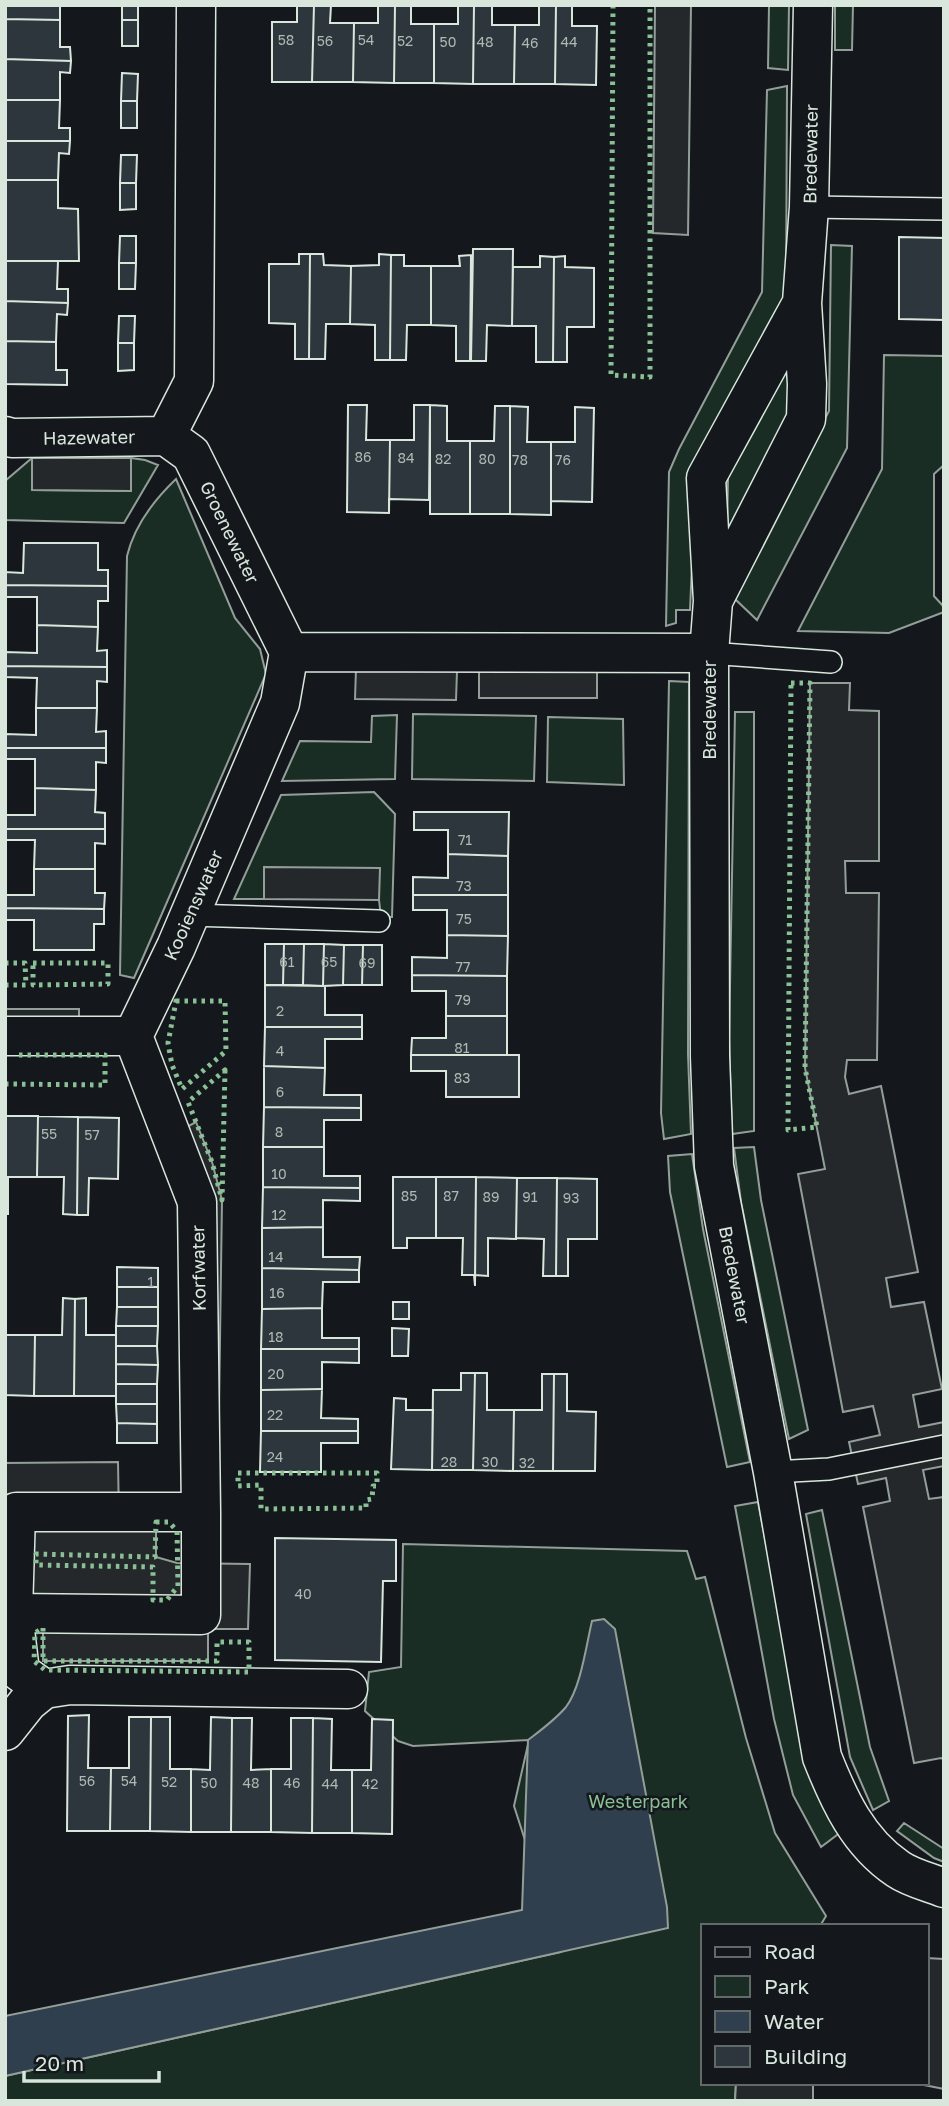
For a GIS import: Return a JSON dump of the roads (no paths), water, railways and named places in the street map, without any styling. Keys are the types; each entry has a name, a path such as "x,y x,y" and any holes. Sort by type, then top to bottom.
{"street":[{"path":"166,436 194,382 196,5"},
{"name":"Bredewater","path":"713,601 806,419 807,384 802,303 809,206 813,5"},
{"name":"Bredewater","path":"802,303 706,478 713,601 709,653 710,1056 714,1166 773,1472 822,1757 838,1797 863,1838 899,1870 944,1888"},
{"name":"Hazewater","path":"7,440 166,436"},
{"name":"Groenewater","path":"166,436 191,454 289,652"},
{"path":"289,652 709,653"},
{"name":"Kooienswater","path":"133,1035 189,915 280,703 289,652"},
{"path":"5,1036 133,1035"},
{"name":"Korfwater","path":"13,1613 201,1615 197,1202 133,1035"},
{"path":"44,1689 20,1672 13,1613 16,1512 201,1512"},
{"path":"5,1731 28,1702 44,1689 70,1685 348,1689"}],"lane":[{"path":"809,206 944,209"},
{"path":"709,653 831,662"},
{"path":"189,915 379,920"},
{"path":"773,1472 829,1469 944,1446"}],"water":[{"path":"604,1619 615,1629 667,1907 668,1928 5,2076 5,2016 522,1910 528,1740 566,1707 579,1678 592,1621"}],"park label":[{"name":"Westerpark","path":"638,1801"}]}
